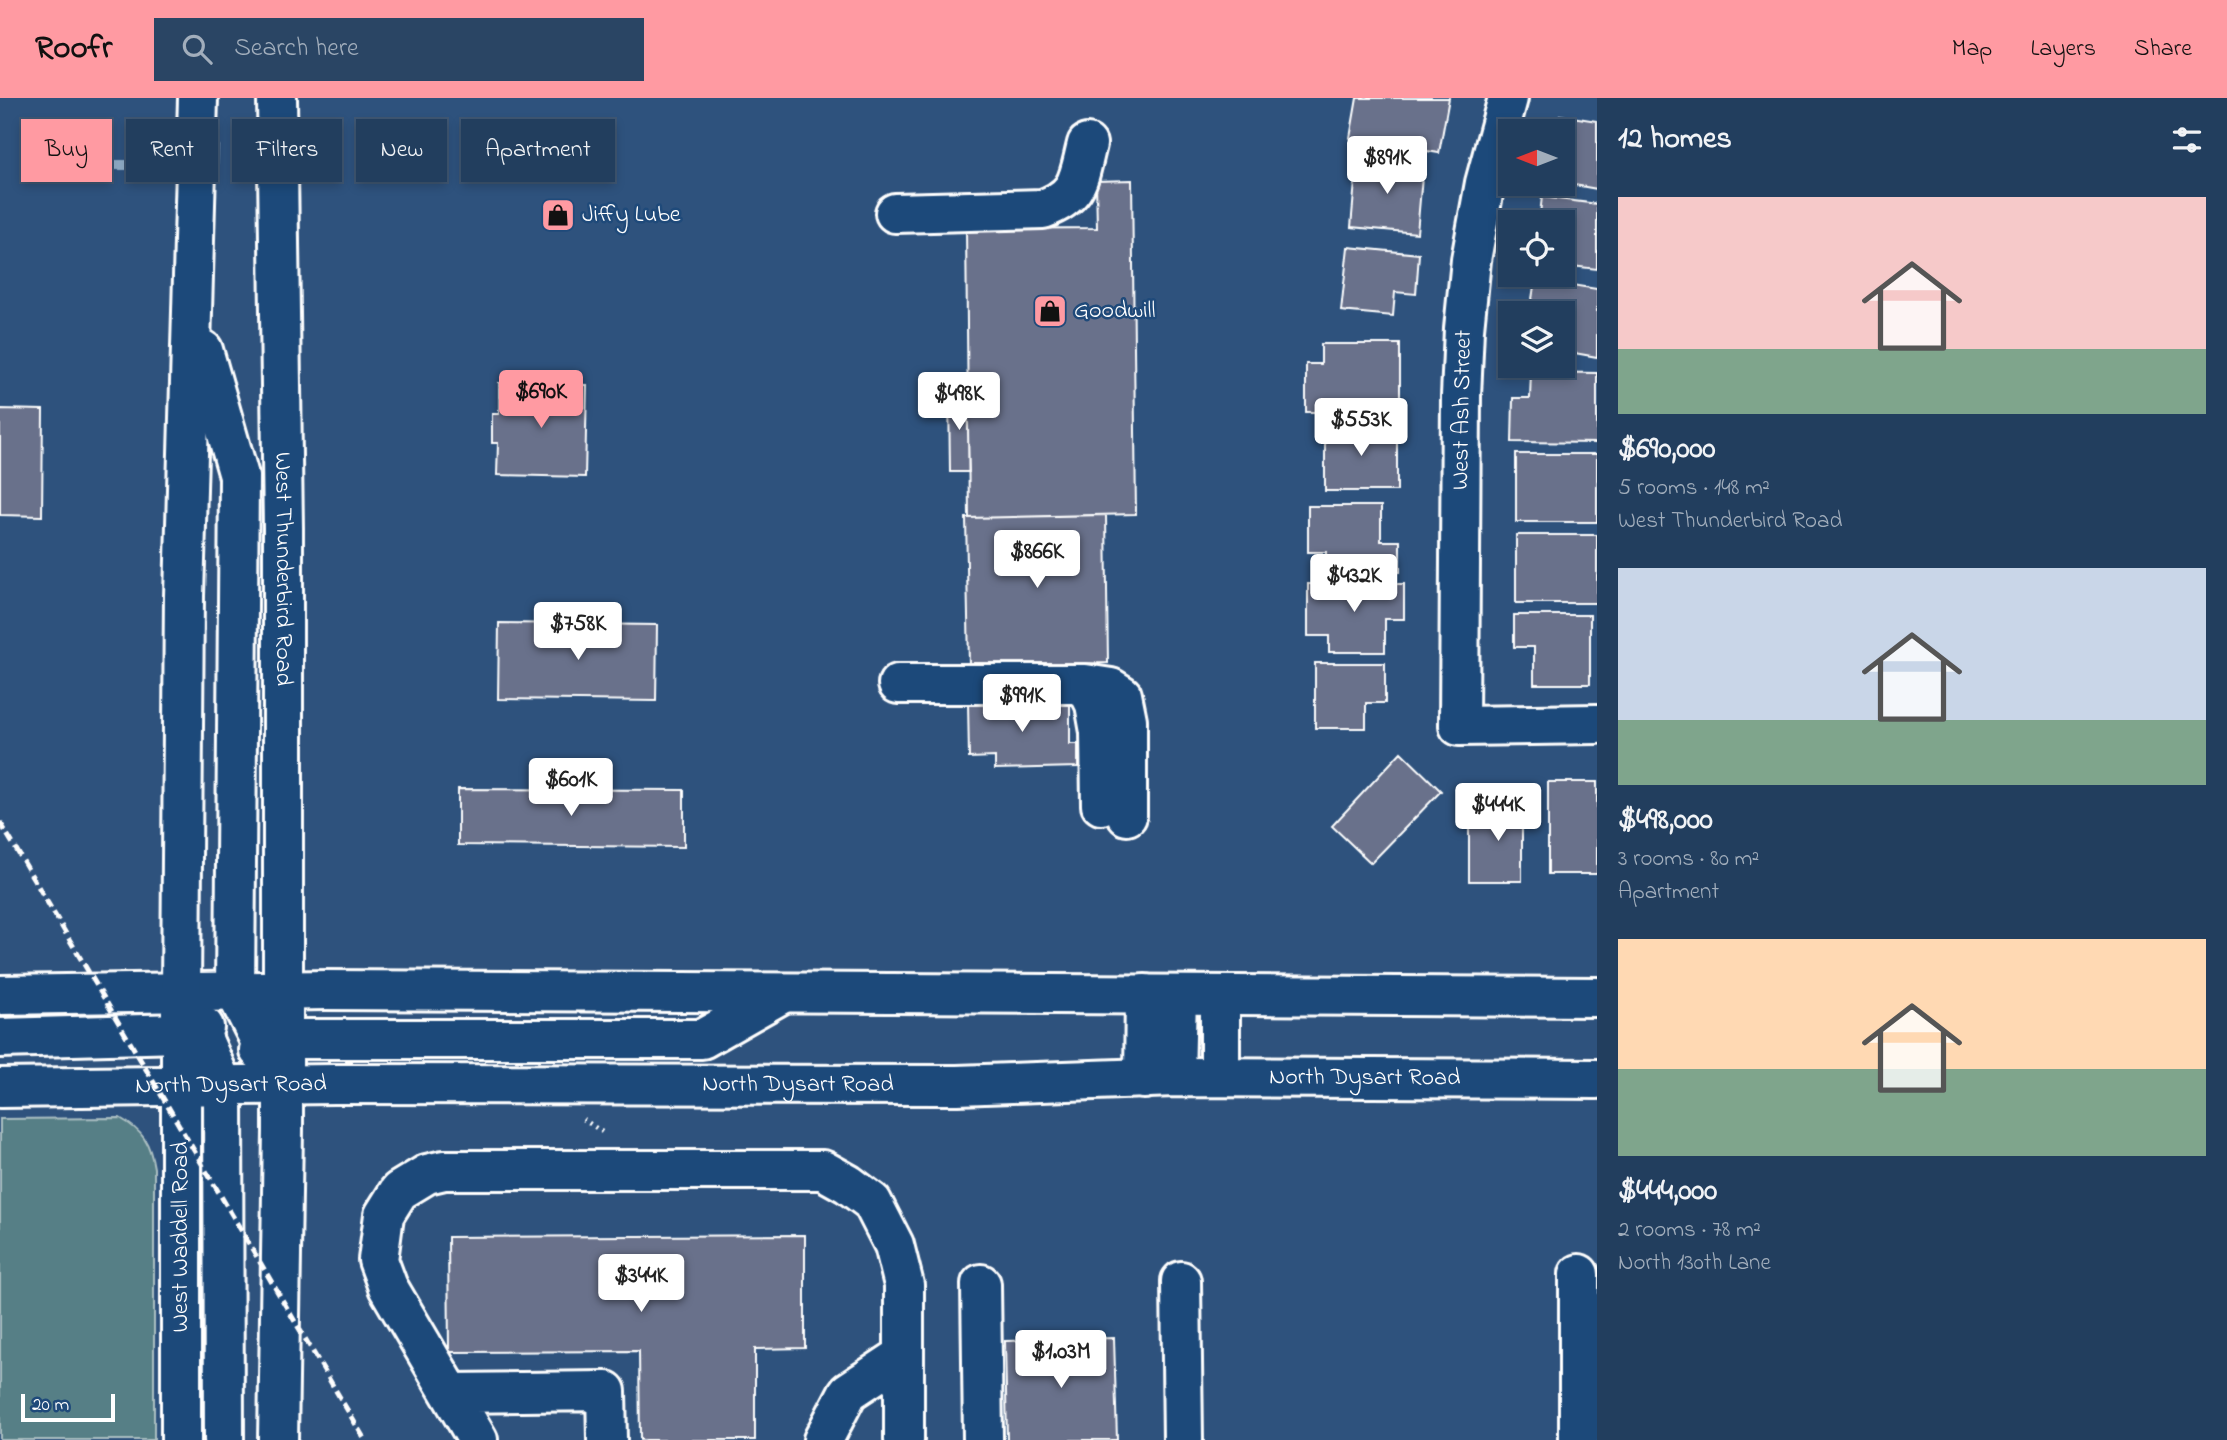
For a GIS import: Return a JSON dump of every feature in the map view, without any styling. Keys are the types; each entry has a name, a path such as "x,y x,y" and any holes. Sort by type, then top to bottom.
{"main road":[{"path":"198,98 184,596 181,991 190,1031 219,1077 224,1440"},
{"name":"West Thunderbird Road","path":"273,1043 281,990 283,528 277,98"},
{"name":"West Ash Street","path":"1508,98 1485,183 1471,260 1464,329 1461,396 1459,726 1597,724"},
{"path":"895,213 1043,209 1062,202 1075,188 1087,144"},
{"path":"192,315 239,476 240,1000 273,1043 282,1085 278,1440"},
{"path":"898,684 1085,684 1095,704 1114,816"},
{"path":"0,1038 190,1031 240,1000 281,990 1597,997"},
{"path":"0,995 181,991 240,1000"},
{"path":"219,1077 273,1043 702,1039 784,992"},
{"path":"1160,1078 1161,995"},
{"path":"1220,995 1220,1077"},
{"name":"West Waddell Road","path":"181,1440 181,1086 190,1031"},
{"name":"North Dysart Road","path":"0,1088 181,1086 219,1077 282,1085 957,1085 1220,1077 1597,1079"},
{"path":"478,1440 388,1287 378,1260 384,1215 399,1191 427,1174 444,1170 823,1170 848,1184 872,1202 894,1245 904,1285 904,1440"},
{"path":"1579,1274 1579,1440"},
{"path":"1181,1281 1183,1440"},
{"path":"981,1284 983,1440"},
{"path":"823,1440 848,1392 904,1355"},
{"path":"451,1393 606,1391 607,1440"}],"green space":[{"path":"120,1118 144,1139 154,1168 154,1440 0,1440 0,1119"}],"building":[{"path":"1357,98 1449,98 1439,153 1350,138"},
{"path":"1560,115 1597,121 1597,189 1575,185 1575,119 1559,119"},
{"path":"1357,159 1423,165 1417,233 1351,227"},
{"name":"Goodwill","path":"1132,180 1136,514 969,518 966,229 1097,228 1096,181"},
{"path":"1542,197 1597,204 1597,269 1575,266 1575,210 1540,210"},
{"path":"1348,247 1419,254 1416,294 1395,292 1393,316 1341,311"},
{"path":"1575,285 1597,289 1597,357 1575,353 1575,301 1532,301 1534,287"},
{"path":"1321,344 1400,344 1400,412 1306,412 1306,364 1321,364"},
{"path":"1575,373 1597,373 1597,443 1512,442 1513,398 1530,398 1531,378 1575,378"},
{"path":"499,383 587,385 585,477 497,475 498,443 492,443 492,414 499,414"},
{"path":"949,392 967,392 969,472 950,472"},
{"path":"0,409 43,410 42,516 0,515"},
{"path":"1325,424 1397,424 1397,491 1325,491"},
{"path":"1516,454 1597,454 1597,522 1516,522"},
{"path":"1308,506 1381,506 1381,541 1400,541 1400,572 1326,572 1326,552 1308,552"},
{"path":"1106,515 1108,663 969,665 966,518"},
{"path":"1516,535 1597,535 1597,603 1516,603"},
{"path":"1308,584 1404,584 1404,619 1385,619 1385,652 1329,652 1329,636 1308,636"},
{"path":"1514,615 1590,615 1590,684 1534,684 1534,647 1514,647"},
{"path":"499,623 657,625 656,701 498,699"},
{"path":"1315,663 1385,663 1385,703 1366,703 1366,728 1315,728"},
{"path":"1070,700 1070,744 1078,744 1078,767 995,769 995,757 969,758 968,702"},
{"path":"1401,752 1441,791 1371,863 1332,826"},
{"path":"1548,782 1597,782 1597,874 1548,874"},
{"path":"458,789 684,790 684,847 458,845"},
{"path":"1491,795 1522,795 1522,881 1469,881 1469,823 1491,823"},
{"path":"805,1235 805,1348 755,1349 755,1440 640,1440 639,1351 449,1352 448,1237"},
{"path":"1114,1338 1117,1440 1007,1440 1005,1341"}],"waterway":[{"path":"112,165 126,165"}],"railway":[{"path":"0,822 365,1440"}],"place":[{"name":"Jiffy Lube","path":"558,215"},
{"name":"Goodwill","path":"1050,311"}]}
